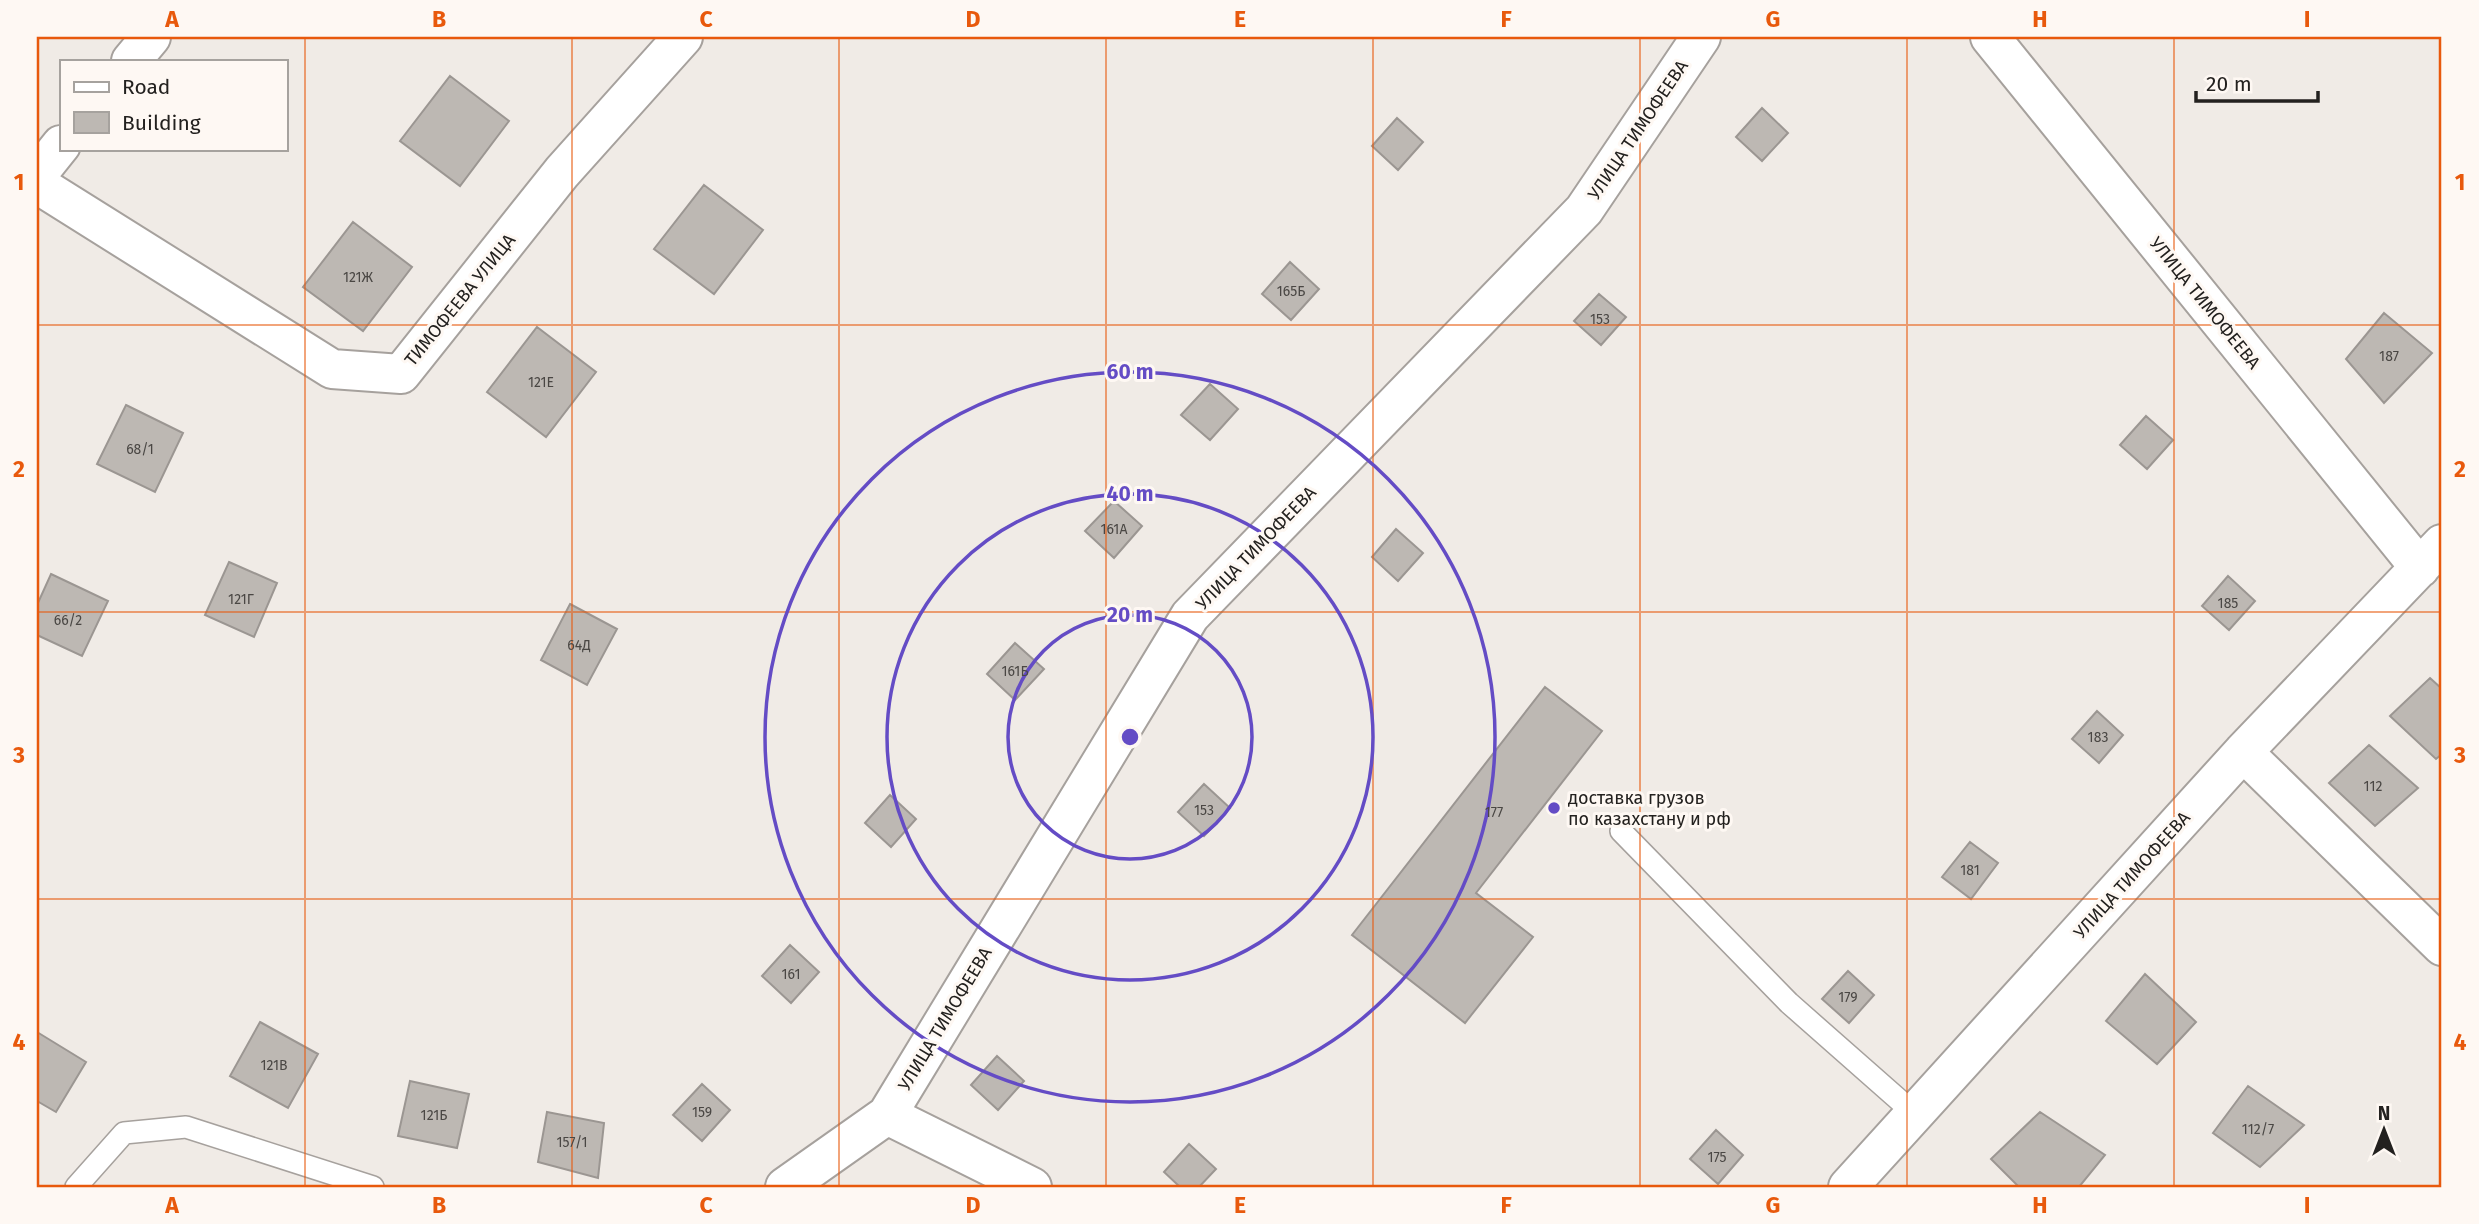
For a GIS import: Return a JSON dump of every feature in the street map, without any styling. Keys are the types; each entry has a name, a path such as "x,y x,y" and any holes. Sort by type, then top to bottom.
{"street":[{"path":"132,60 151,37"},
{"name":"ТИМОФЕЕВА УЛИЦА","path":"37,184 332,369 401,374 562,172 683,37"},
{"name":"УЛИЦА ТИМОФЕЕВА","path":"785,1187 887,1115 1189,616 1584,210 1701,37"},
{"name":"УЛИЦА ТИМОФЕЕВА","path":"1848,1187 2244,752 2431,556 1990,37"},
{"path":"37,175 60,146"},
{"path":"2244,752 2442,946"},
{"path":"887,1115 1032,1187"}],"lane":[{"path":"1621,831 1789,1003 1915,1114"},
{"path":"76,1187 124,1133 186,1127 373,1187"}],"building":[{"path":"450,76 509,121 460,186 400,141"},
{"path":"1762,108 1788,133 1762,161 1736,137"},
{"path":"1397,118 1423,142 1398,170 1372,146"},
{"path":"704,185 763,230 714,294 654,249"},
{"path":"353,222 412,267 363,331 303,287"},
{"path":"1290,262 1319,289 1291,320 1262,294"},
{"path":"1599,294 1626,317 1601,345 1574,321"},
{"path":"2384,313 2432,353 2384,403 2346,359"},
{"path":"537,327 596,372 546,437 487,392"},
{"path":"1210,384 1238,409 1210,440 1181,415"},
{"path":"126,405 183,433 155,492 97,464"},
{"path":"2146,416 2173,440 2147,469 2120,445"},
{"path":"1114,501 1142,526 1114,558 1085,531"},
{"path":"1396,529 1423,553 1398,581 1372,557"},
{"path":"229,562 277,583 254,637 205,615"},
{"path":"51,574 108,601 82,656 37,635 37,605"},
{"path":"2228,576 2255,601 2229,630 2202,606"},
{"path":"570,604 617,629 587,685 541,660"},
{"path":"1015,643 1044,669 1015,700 987,674"},
{"path":"2430,678 2442,689 2442,754 2436,759 2390,716"},
{"path":"1545,687 1602,731 1476,893 1533,937 1465,1023 1352,935"},
{"path":"2097,711 2123,735 2099,763 2072,739"},
{"path":"2369,745 2418,788 2375,826 2329,783"},
{"path":"1204,784 1230,808 1204,836 1178,812"},
{"path":"890,795 916,819 891,847 865,823"},
{"path":"1970,842 1998,863 1971,899 1942,877"},
{"path":"790,945 819,972 791,1003 762,976"},
{"path":"1848,971 1874,995 1849,1023 1822,999"},
{"path":"2145,974 2196,1022 2157,1064 2106,1021"},
{"path":"260,1022 318,1054 288,1108 230,1076"},
{"path":"37,1032 86,1062 56,1112 37,1101"},
{"path":"997,1056 1024,1081 998,1110 971,1085"},
{"path":"410,1081 469,1094 457,1148 398,1136"},
{"path":"702,1084 730,1110 702,1141 673,1115"},
{"path":"2248,1086 2304,1125 2260,1167 2213,1133"},
{"path":"547,1112 604,1123 598,1178 538,1162"},
{"path":"2040,1112 2105,1155 2079,1187 2019,1187 1991,1159"},
{"path":"1716,1130 1743,1155 1718,1184 1690,1159"},
{"path":"1189,1144 1216,1169 1199,1187 1180,1187 1164,1172"}],"place":[{"name":"доставка грузов по казахстану и рф","path":"1554,808"}]}
